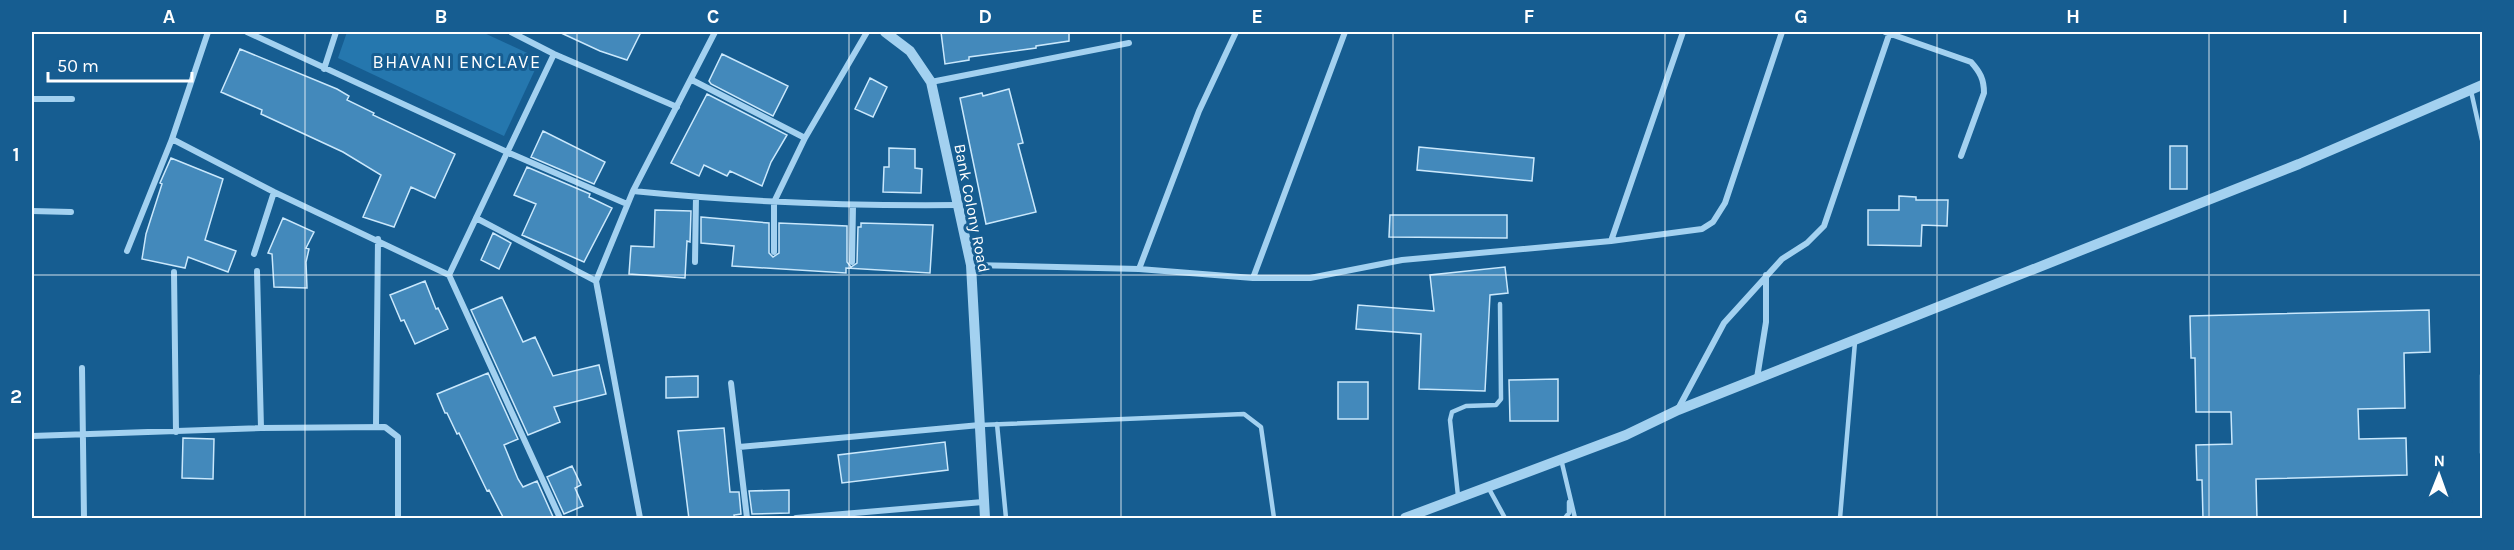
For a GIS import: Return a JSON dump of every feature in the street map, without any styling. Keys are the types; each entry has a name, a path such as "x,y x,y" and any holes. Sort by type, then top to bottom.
{"street":[{"path":"127,251 172,138 208,32"},
{"path":"247,32 507,152 627,204"},
{"path":"324,69 336,32"},
{"path":"511,32 554,54 677,107"},
{"path":"640,519 596,281 633,191 715,32"},
{"path":"774,252 774,202 805,138 867,32"},
{"name":"Bank Colony Road","path":"885,32 910,51 931,82 971,265 985,519"},
{"path":"1139,269 1199,111 1236,32"},
{"path":"1253,278 1345,32"},
{"path":"1611,241 1683,32"},
{"path":"971,265 1139,269 1253,278 1310,278 1402,260 1611,241 1702,229 1717,216 1725,203 1782,32"},
{"path":"1678,410 1724,323 1766,275 1824,226 1888,32 1971,62 1980,71 1984,93 1961,156"},
{"path":"931,82 1129,43"},
{"path":"449,275 554,54"},
{"path":"692,80 805,138"},
{"path":"1405,519 1626,435 1678,410 1756,378 2299,164 2482,86"},
{"path":"32,99 72,99"},
{"path":"172,138 274,192 378,239 449,275 561,519"},
{"path":"633,191 854,206 957,205"},
{"path":"254,254 274,192"},
{"path":"694,262 696,197"},
{"path":"852,262 854,206"},
{"path":"32,211 70,212"},
{"path":"476,218 596,281"},
{"path":"376,426 378,239"},
{"path":"257,271 261,428"},
{"path":"174,272 176,432"},
{"path":"1756,378 1766,322 1766,275"},
{"path":"82,368 84,519"},
{"path":"731,382 747,519"},
{"path":"739,447 980,424"},
{"path":"32,436 261,428 385,427 398,437 398,519"},
{"path":"796,519 984,502"}],"lane":[{"path":"2471,92 2482,140"},
{"path":"1458,499 1450,420 1452,412 1466,406 1496,405 1501,399 1500,304"},
{"path":"1840,519 1855,339"},
{"path":"2482,375 2482,453"},
{"path":"980,424 1244,414 1261,427 1274,519"},
{"path":"997,424 1006,519"},
{"path":"1561,459 1575,519"},
{"path":"1488,487 1505,519"},
{"path":"1565,519 1569,513 1570,496"}],"shaded area":[{"path":"347,32 482,32 540,59 504,136 338,58"}],"building":[{"path":"559,32 641,32 627,60 600,51"},
{"path":"941,32 1069,32 1069,41 969,57 969,60 945,64"},
{"path":"240,49 337,89 349,96 347,100 374,113 373,115 455,154 435,198 411,187 394,227 363,217 381,175 343,152 261,114 262,110 221,92"},
{"path":"722,54 788,86 773,116 711,84 709,81"},
{"path":"870,78 887,87 873,117 855,109"},
{"path":"1009,89 1023,143 1018,144 1036,212 986,224 960,98 982,93 983,96"},
{"path":"707,94 787,135 771,162 762,186 730,171 727,176 704,165 699,176 671,163"},
{"path":"543,131 605,162 594,184 531,157"},
{"path":"2170,146 2187,146 2187,189 2170,189"},
{"path":"1419,147 1534,158 1532,181 1417,170"},
{"path":"889,148 915,149 915,168 922,169 921,193 883,192 884,167 889,167"},
{"path":"171,158 223,179 205,240 236,251 228,272 188,257 185,268 142,259 146,234 162,184 160,183"},
{"path":"527,167 590,194 589,197 612,208 584,262 522,235 536,204 514,195"},
{"path":"1899,196 1916,197 1916,200 1948,200 1947,226 1922,225 1921,246 1868,245 1868,210 1899,210"},
{"path":"655,210 691,211 685,278 629,274 631,246 654,247"},
{"path":"1390,215 1507,215 1507,238 1389,237"},
{"path":"701,217 769,223 769,253 773,257 779,253 779,223 847,226 847,262 851,267 857,263 858,227 861,227 861,223 933,225 930,273 846,268 846,273 732,266 734,246 701,243"},
{"path":"283,218 314,232 306,248 309,249 306,262 307,288 274,287 272,254 268,253"},
{"path":"493,233 511,243 499,269 481,260"},
{"path":"1505,267 1508,293 1490,295 1485,391 1419,389 1421,334 1356,329 1358,305 1434,311 1430,275"},
{"path":"425,281 436,309 438,308 448,329 415,344 404,320 401,321 390,295"},
{"path":"502,297 523,342 535,337 553,376 599,365 606,394 554,407 560,422 528,435 471,310"},
{"path":"2429,310 2430,352 2404,353 2405,408 2358,409 2359,439 2406,438 2407,475 2256,479 2257,519 2203,519 2202,480 2197,480 2196,445 2232,444 2231,412 2196,412 2195,358 2191,358 2190,316"},
{"path":"488,373 518,439 504,445 518,479 523,487 537,481 554,519 504,519 489,490 487,491 459,433 457,434 445,413 437,394"},
{"path":"698,376 698,397 666,398 666,377"},
{"path":"1558,379 1558,421 1510,421 1509,380"},
{"path":"1338,382 1368,382 1368,419 1338,419"},
{"path":"724,428 730,492 739,492 741,514 734,515 735,519 689,519 678,431"},
{"path":"183,438 214,439 213,479 182,478"},
{"path":"945,442 948,470 842,483 838,455"},
{"path":"572,466 581,485 575,488 583,506 564,514 547,477"},
{"path":"789,490 789,513 752,514 749,491"}],"district":[{"name":"BHAVANI ENCLAVE","path":"457,62"}]}
